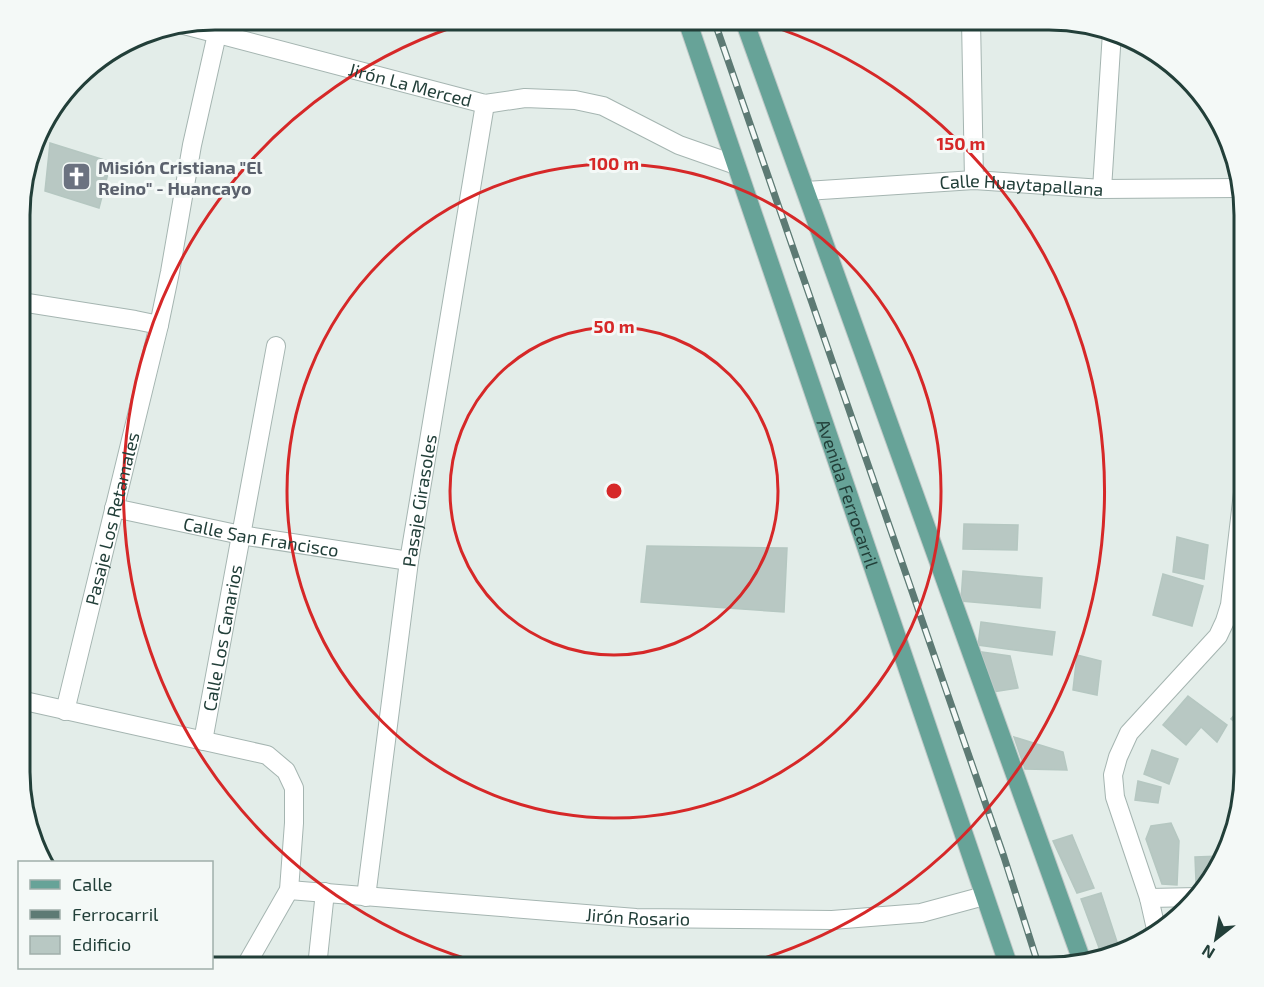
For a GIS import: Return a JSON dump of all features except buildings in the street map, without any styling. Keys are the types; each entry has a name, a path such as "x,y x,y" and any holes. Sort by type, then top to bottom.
{"main road":[{"name":"Avenida Ferrocarril","path":"690,30 1005,957"},
{"path":"748,30 1079,954"}],"street":[{"name":"Jirón La Merced","path":"203,30 485,104 525,98 575,100 603,106 679,145 736,165"},
{"path":"971,30 974,180"},
{"name":"Pasaje Los Retamales","path":"65,711 159,325 192,145 217,34"},
{"path":"1102,189 1111,41"},
{"name":"Pasaje Girasoles","path":"366,897 409,561 485,104"},
{"name":"Calle Huaytapallana","path":"806,191 974,180 1102,189 1232,188"},
{"path":"30,303 159,325"},
{"name":"Calle Los Canarios","path":"203,741 276,346"},
{"name":"Calle San Francisco","path":"114,508 241,535 409,561"},
{"path":"1155,924 1149,898 1115,797 1113,775 1129,733 1218,636 1230,605 1234,570"},
{"path":"30,702 267,755 286,771 294,788 289,890 251,957"},
{"name":"Jirón Rosario","path":"289,890 636,918 832,921 921,913 984,896"},
{"path":"318,957 325,892"},
{"path":"1149,898 1185,897"}],"railway":[{"path":"717,30 1004,857 1036,957"}],"place":[{"name":"Misión Cristiana \"El Reino\" - Huancayo","path":"77,177"}]}
